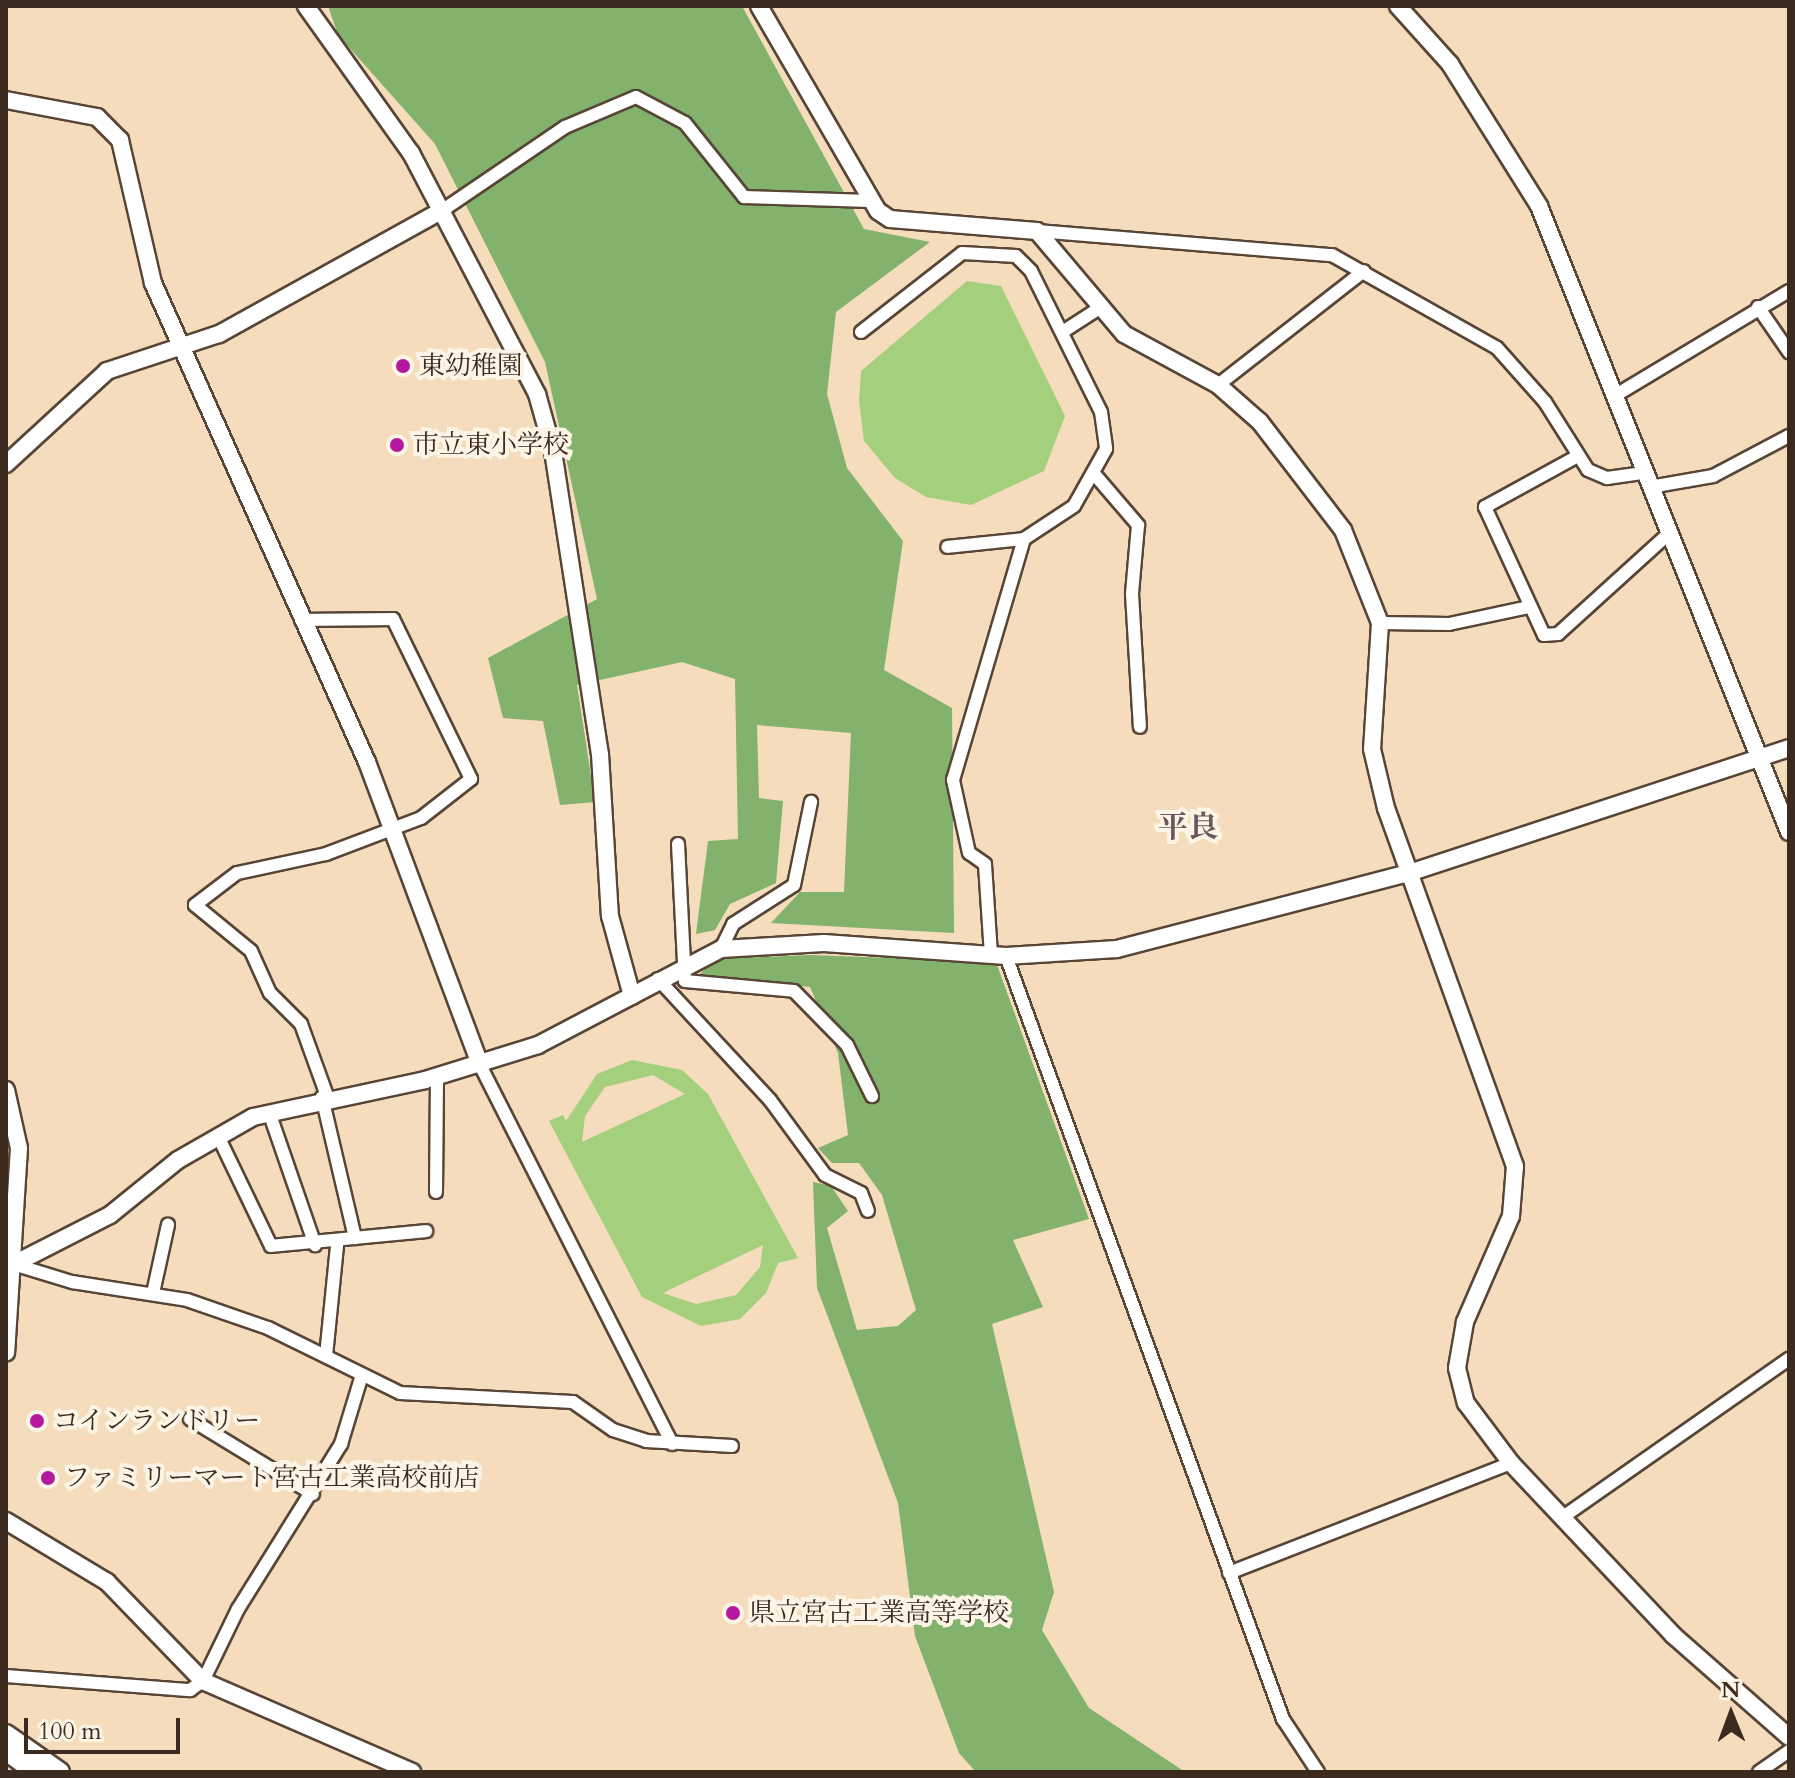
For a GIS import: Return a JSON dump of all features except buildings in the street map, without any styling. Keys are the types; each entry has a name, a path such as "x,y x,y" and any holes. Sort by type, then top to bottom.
{"main road":[{"path":"6,1734 60,1772"},
{"path":"6,1751 35,1772"}],"street":[{"path":"306,6 411,153 511,333 546,422 600,754 610,916 632,996"},
{"path":"759,6 870,201 890,219 1309,248 1364,271 1497,348 1545,402 1576,457 1607,478 1647,480 1713,476 1789,436"},
{"path":"1398,6 1450,64 1539,206 1616,395 1667,535 1789,832"},
{"path":"6,464 107,371 186,348 443,210 565,127 636,97 685,123 744,197 870,201"},
{"path":"6,100 97,117 120,140 153,283 186,348 392,831 480,1065 672,1444"},
{"path":"996,253 1001,228"},
{"path":"1037,231 1098,309 1155,357 1218,385 1292,454 1321,495 1380,623 1372,749 1409,873 1515,1166 1511,1216 1465,1322 1457,1368 1466,1403 1511,1463 1673,1635 1789,1737"},
{"path":"861,332 962,253 996,253 1023,260 1064,331 1104,423 1096,476 1074,506 1024,539 947,547"},
{"path":"1218,385 1364,271"},
{"path":"1616,395 1789,291"},
{"path":"1758,307 1789,352"},
{"path":"1064,331 1098,309"},
{"path":"1576,457 1485,507 1528,607 1550,639 1667,535"},
{"path":"1096,476 1138,525 1132,594 1140,727"},
{"path":"1024,539 953,780 969,853 985,864 998,955 1283,1719 1318,1772"},
{"path":"1380,623 1449,624 1528,607"},
{"path":"301,620 393,619 471,779 450,799 392,831 237,873 195,905 251,951 270,993 301,1024 324,1097 355,1238"},
{"path":"10,1265 110,1215 218,1136 269,1112 324,1097 437,1077 480,1065 632,996 679,967 721,949 824,943 998,955 1117,949 1409,873 1789,748"},
{"path":"721,949 733,924 794,885 811,802"},
{"path":"678,844 679,967 695,985 794,991 847,1045 872,1096"},
{"path":"658,979 770,1100 815,1164 861,1193 868,1211"},
{"path":"436,1192 437,1077"},
{"path":"6,1090 19,1131 6,1353"},
{"path":"269,1112 315,1245"},
{"path":"218,1136 271,1246 337,1245 355,1238 426,1231"},
{"path":"153,1293 168,1225"},
{"path":"326,1356 337,1245"},
{"path":"10,1265 72,1282 153,1293 241,1318 400,1393 449,1401 573,1402 613,1430 672,1444 732,1446"},
{"path":"1563,1517 1789,1359"},
{"path":"6,1676 190,1690 203,1681 238,1609 313,1494 341,1444 362,1375"},
{"path":"190,1419 313,1494"},
{"path":"1229,1573 1511,1463"},
{"path":"6,1521 107,1582 203,1681 412,1772"},
{"path":"1759,1772 1789,1751"}],"green space":[{"path":"328,6 742,6 864,229 930,242 836,312 827,394 847,468 903,541 884,670 952,708 954,933 771,923 800,892 844,892 851,733 757,725 759,798 783,801 776,883 730,904 715,930 696,934 708,841 738,839 735,679 682,662 577,685 595,802 560,805 543,721 503,718 488,658 597,599 545,362 435,144 338,35"},
{"path":"967,281 1001,286 1065,416 1044,471 971,505 926,497 895,478 864,441 859,401 861,371"},
{"path":"810,955 996,962 1089,1219 1013,1240 1043,1307 992,1324 1054,1592 1042,1630 1089,1708 1185,1772 976,1772 959,1753 915,1636 898,1503 817,1288 813,1182 831,1186 848,1211 827,1228 857,1330 898,1326 916,1310 882,1195 859,1163 832,1163 818,1148 848,1135 838,1053 810,987 699,975 715,959"},
{"path":"632,1060 682,1070 708,1094 798,1258 778,1263 766,1293 740,1319 701,1326 642,1297 549,1121 563,1115 566,1121 597,1074","holes":["653,1075 685,1094 582,1142 585,1116 605,1087","763,1245 760,1267 736,1295 696,1304 663,1293"]}],"place":[{"name":"東幼稚園","path":"403,366"},
{"name":"市立東小学校","path":"397,445"},
{"name":"コインランドリー","path":"37,1421"},
{"name":"ファミリーマート宮古工業高校前店","path":"48,1478"},
{"name":"県立宮古工業高等学校","path":"733,1613"}],"district":[{"name":"平良","path":"1188,828"}]}
